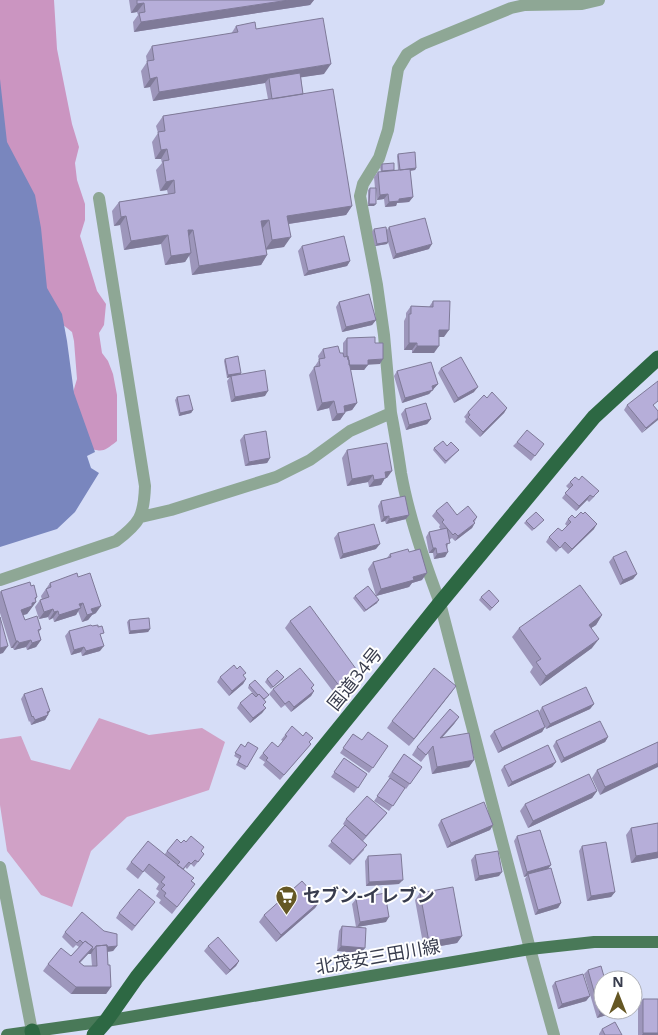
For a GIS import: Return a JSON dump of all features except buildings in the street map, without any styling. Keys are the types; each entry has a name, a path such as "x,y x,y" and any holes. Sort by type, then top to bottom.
{"highway":[{"name":"国道34号","path":"94,1035 137,978 440,603 594,417 658,358"}],"main road":[{"name":"北茂安三田川線","path":"7,1035 33,1033 106,1021 530,949 594,942 658,942"}],"street":[{"path":"554,1035 440,603 426,567 401,474 391,412 377,285 360,196 363,184 379,158 388,130 398,69 407,54 423,44 511,8 525,5 582,4 599,0"},
{"path":"0,580 116,541 130,530 141,517 145,486 99,198"},
{"path":"141,517 171,510 276,477 310,460 350,431 391,412"},
{"path":"0,867 33,1033"}],"shaded area":[{"path":"0,0 54,0 57,49 72,124 79,147 75,163 77,180 85,204 85,220 80,236 97,291 106,304 104,325 99,333 102,353 108,361 113,374 117,395 117,441 103,450 86,448 71,399 77,379 72,332 57,320 0,195"},
{"path":"99,718 149,735 202,728 225,742 209,790 127,817 91,851 72,907 41,895 7,851 0,805 0,739 21,736 31,760 70,770"}],"water":[{"path":"0,79 7,142 35,195 41,228 47,288 62,314 74,393 95,452 87,456 91,468 99,473 75,512 57,529 0,547"}],"place":[{"name":"セブン-イレブン","path":"287,915"}]}
